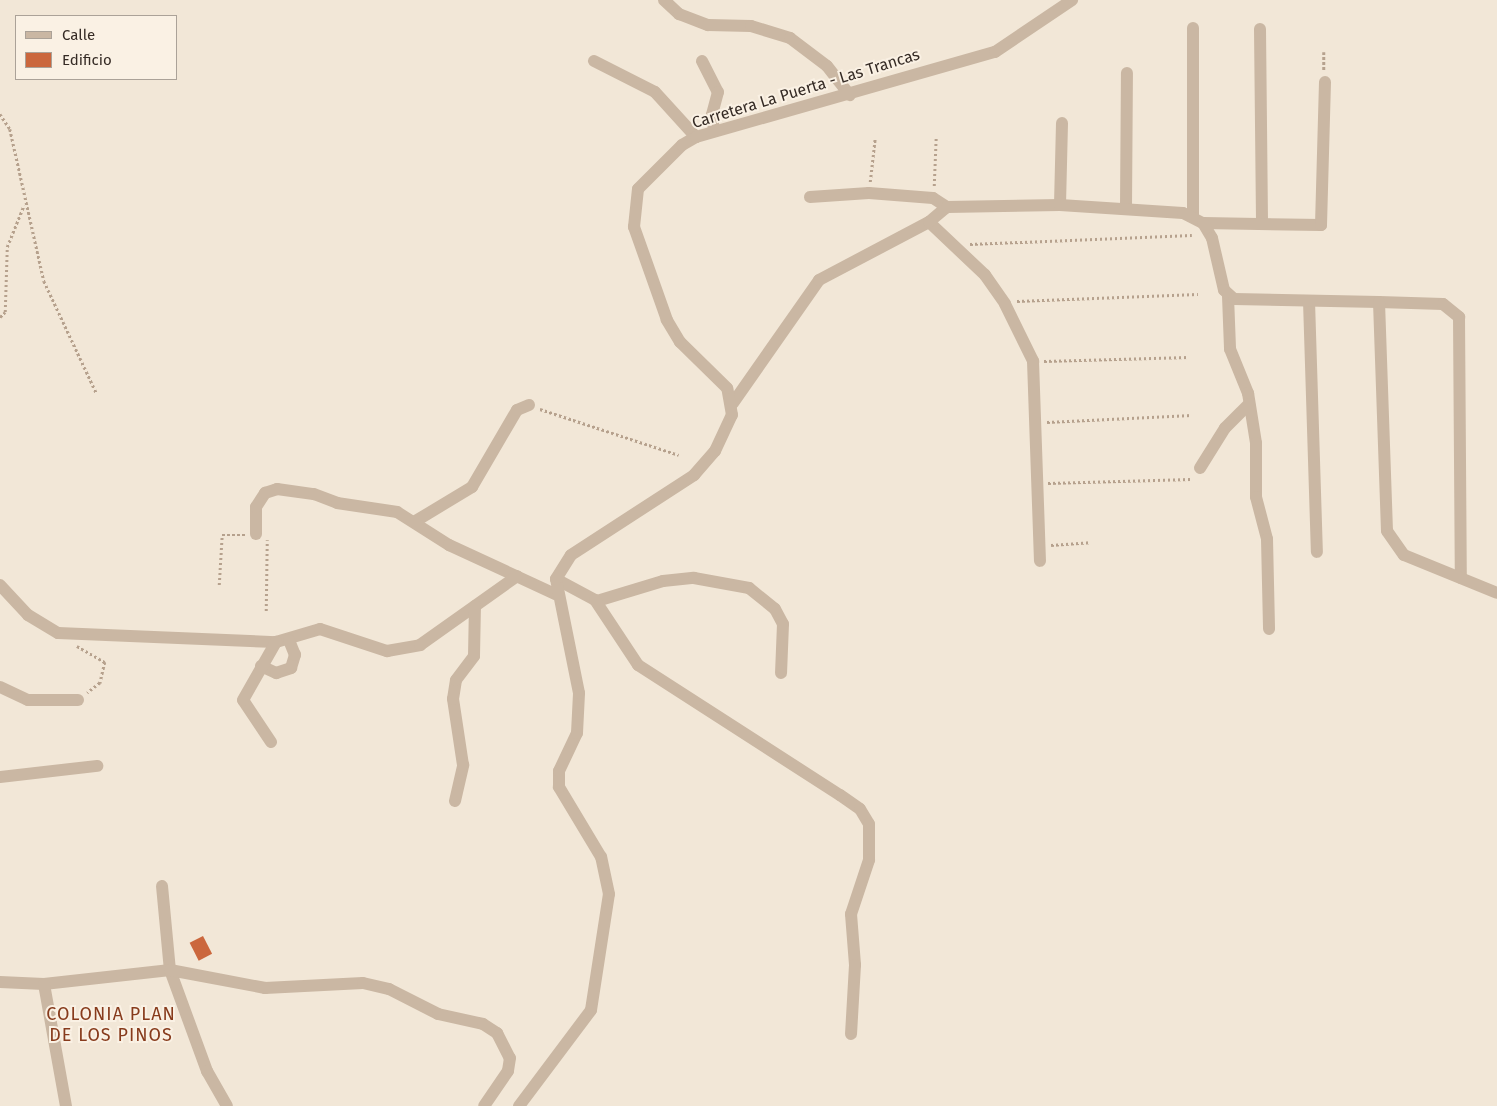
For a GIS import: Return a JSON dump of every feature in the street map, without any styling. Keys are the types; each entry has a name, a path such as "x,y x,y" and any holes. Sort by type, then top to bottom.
{"street":[{"path":"664,0 679,14 708,24 751,26 790,38 827,66 850,94"},
{"name":"Carretera La Puerta - Las Trancas","path":"733,403 726,388 680,342 667,320 634,227 638,190 682,145 696,137 995,52 1072,0"},
{"path":"1193,28 1198,219 1219,255 1228,296 1232,359 1241,372 1256,443 1256,497 1267,539 1269,629"},
{"path":"1260,29 1262,224"},
{"path":"594,61 655,92 696,137"},
{"path":"702,61 718,92 712,114 714,131"},
{"path":"1126,73 1126,208"},
{"path":"810,197 869,193 933,198 947,207 1060,205 1126,208 1198,219 1262,224 1323,222 1325,82"},
{"path":"1060,205 1062,123"},
{"path":"518,1106 591,1010 608,894 601,857 559,788 559,771 577,733 579,693 555,594 556,579 571,555 706,464 726,430 733,403 819,280 929,222 947,207"},
{"path":"929,222 954,245 1003,301 1033,361 1038,422 1040,561"},
{"path":"1228,296 1309,301 1443,304 1460,317 1462,578"},
{"path":"1309,301 1317,552"},
{"path":"1379,302 1387,531 1404,555 1497,593"},
{"path":"1200,468 1225,428 1249,404"},
{"path":"414,522 472,487 517,410 529,405"},
{"path":"256,534 258,499 277,489 376,507 414,522 449,545 555,594"},
{"path":"0,585 28,615 58,633 283,641 320,628 353,642 407,651 517,576"},
{"path":"595,600 617,598 663,581 694,578 749,588 775,608 784,624 781,673"},
{"path":"556,579 595,600 638,665 860,809 869,824 869,860 851,914 855,965 851,1034"},
{"path":"455,800 464,765 453,699 456,680 474,656 475,606"},
{"path":"271,742 243,700 261,666 283,641"},
{"path":"261,666 276,673 291,668 295,655 283,641"},
{"path":"0,687 28,700 78,700"},
{"path":"0,777 97,766"},
{"path":"162,886 170,970 204,1063 227,1106"},
{"path":"0,982 44,984 170,970 265,988 363,983 389,989 449,1018 483,1024 498,1033 510,1058 508,1071 484,1106"},
{"path":"44,984 66,1106"}],"path":[{"path":"1324,52 1325,82"},
{"path":"0,114 10,129 24,203 44,281 96,392"},
{"path":"933,198 936,136"},
{"path":"869,193 875,138"},
{"path":"0,317 5,312 7,247 24,203"},
{"path":"954,245 1192,235"},
{"path":"1003,301 1198,294"},
{"path":"1033,361 1189,357"},
{"path":"529,405 679,455"},
{"path":"1038,422 1192,415"},
{"path":"1039,483 1191,479"},
{"path":"219,586 222,535 267,534 266,611"},
{"path":"1040,546 1090,542"},
{"path":"58,633 105,662 100,683 78,700"}],"building":[{"path":"203,936 212,954 199,961 190,943"}],"district":[{"name":"COLONIA PLAN DE LOS PINOS","path":"111,1025"}]}
